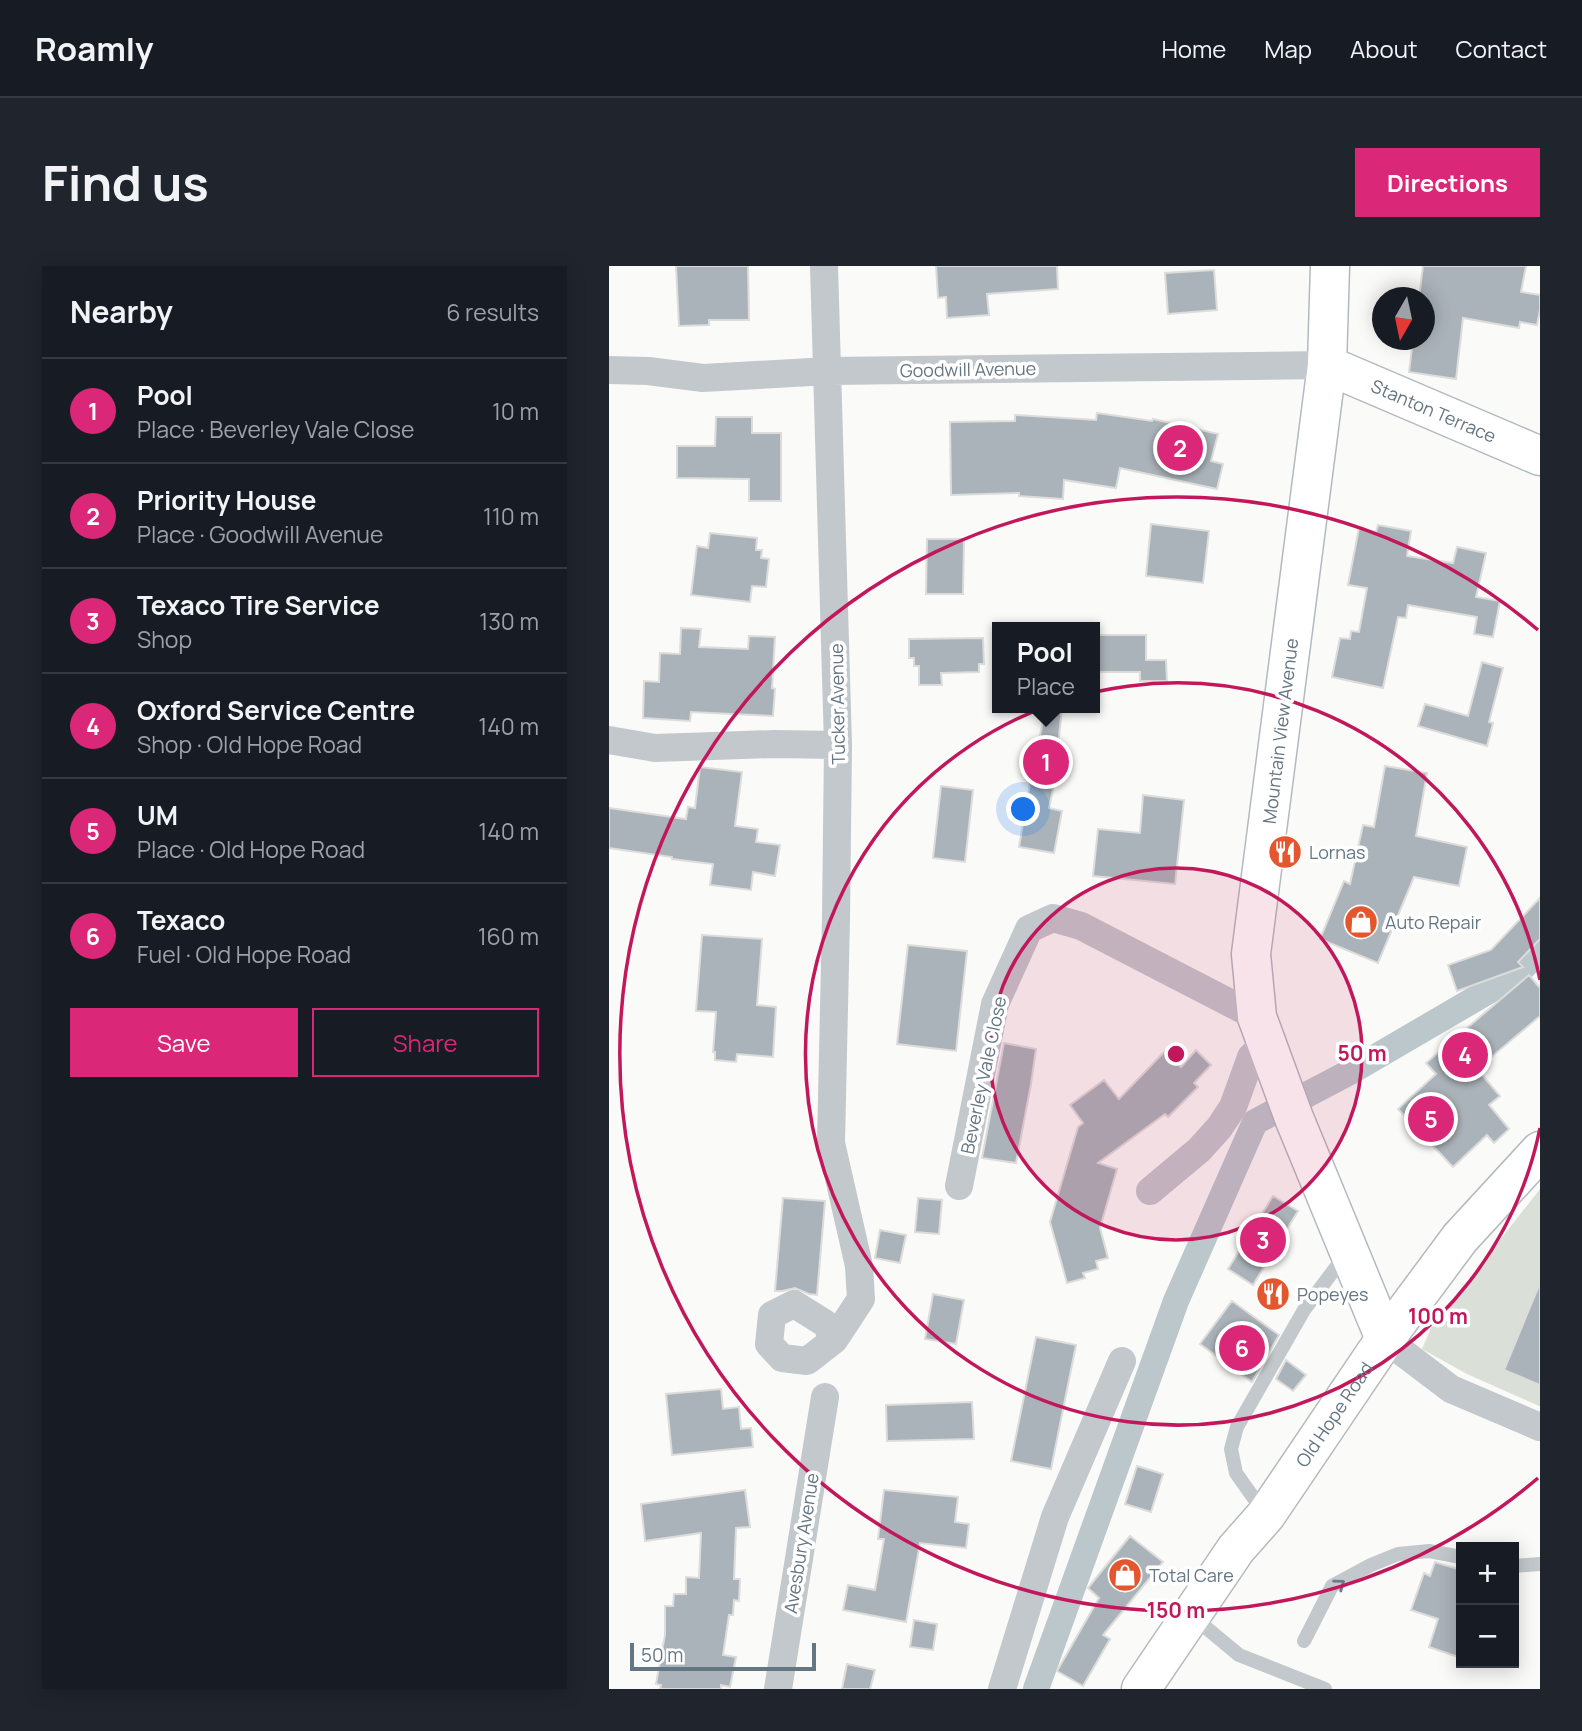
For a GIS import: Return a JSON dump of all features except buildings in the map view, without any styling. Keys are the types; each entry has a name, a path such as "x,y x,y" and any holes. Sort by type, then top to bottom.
{"main road":[{"name":"Mountain View Avenue","path":"1330,266 1327,365 1251,954 1267,1044 1294,1118 1385,1339"},
{"name":"Stanton Terrace","path":"1327,365 1540,456"},
{"name":"Old Hope Road","path":"1141,1689 1236,1549 1266,1515 1385,1339 1460,1238 1540,1151"}],"street":[{"name":"Tucker Avenue","path":"824,266 838,745 831,1143 859,1266 861,1299 834,1340"},
{"name":"Goodwill Avenue","path":"609,370 648,371 703,378 829,371 1327,365"},
{"path":"609,740 655,748 838,745"},
{"name":"Beverley Vale Close","path":"959,1186 995,1004 1029,929 1053,918 1081,926 1267,1044"},
{"path":"1150,1191 1199,1150 1219,1128 1233,1107 1251,1057 1267,1044"},
{"path":"1385,1339 1451,1389 1540,1427"},
{"path":"1002,1689 1055,1517 1122,1361"},
{"name":"Avesbury Avenue","path":"778,1689 825,1397"}],"lane":[{"path":"1266,1515 1235,1473 1231,1449 1237,1427 1304,1310 1349,1250"},
{"path":"1304,1641 1332,1586 1398,1554 1429,1551 1456,1556"},
{"path":"1519,1566 1540,1564"},
{"path":"1191,1615 1239,1655 1325,1689"}],"shaded area":[{"path":"1540,1189 1539,1406 1467,1374 1422,1349 1431,1328"}],"waterway":[{"path":"1036,1689 1176,1301 1255,1122 1350,1072 1516,975 1540,949"}],"place":[{"name":"Priority House","path":"1180,448"},
{"name":"Pool","path":"1046,762"},
{"name":"Lornas","path":"1285,852"},
{"name":"Auto Repair","path":"1361,922"},
{"name":"Oxford Service Centre","path":"1465,1055"},
{"name":"UM","path":"1431,1119"},
{"name":"Texaco Tire Service","path":"1263,1240"},
{"name":"Popeyes","path":"1273,1294"},
{"name":"Texaco","path":"1242,1348"},
{"name":"Total Care","path":"1125,1575"}]}
